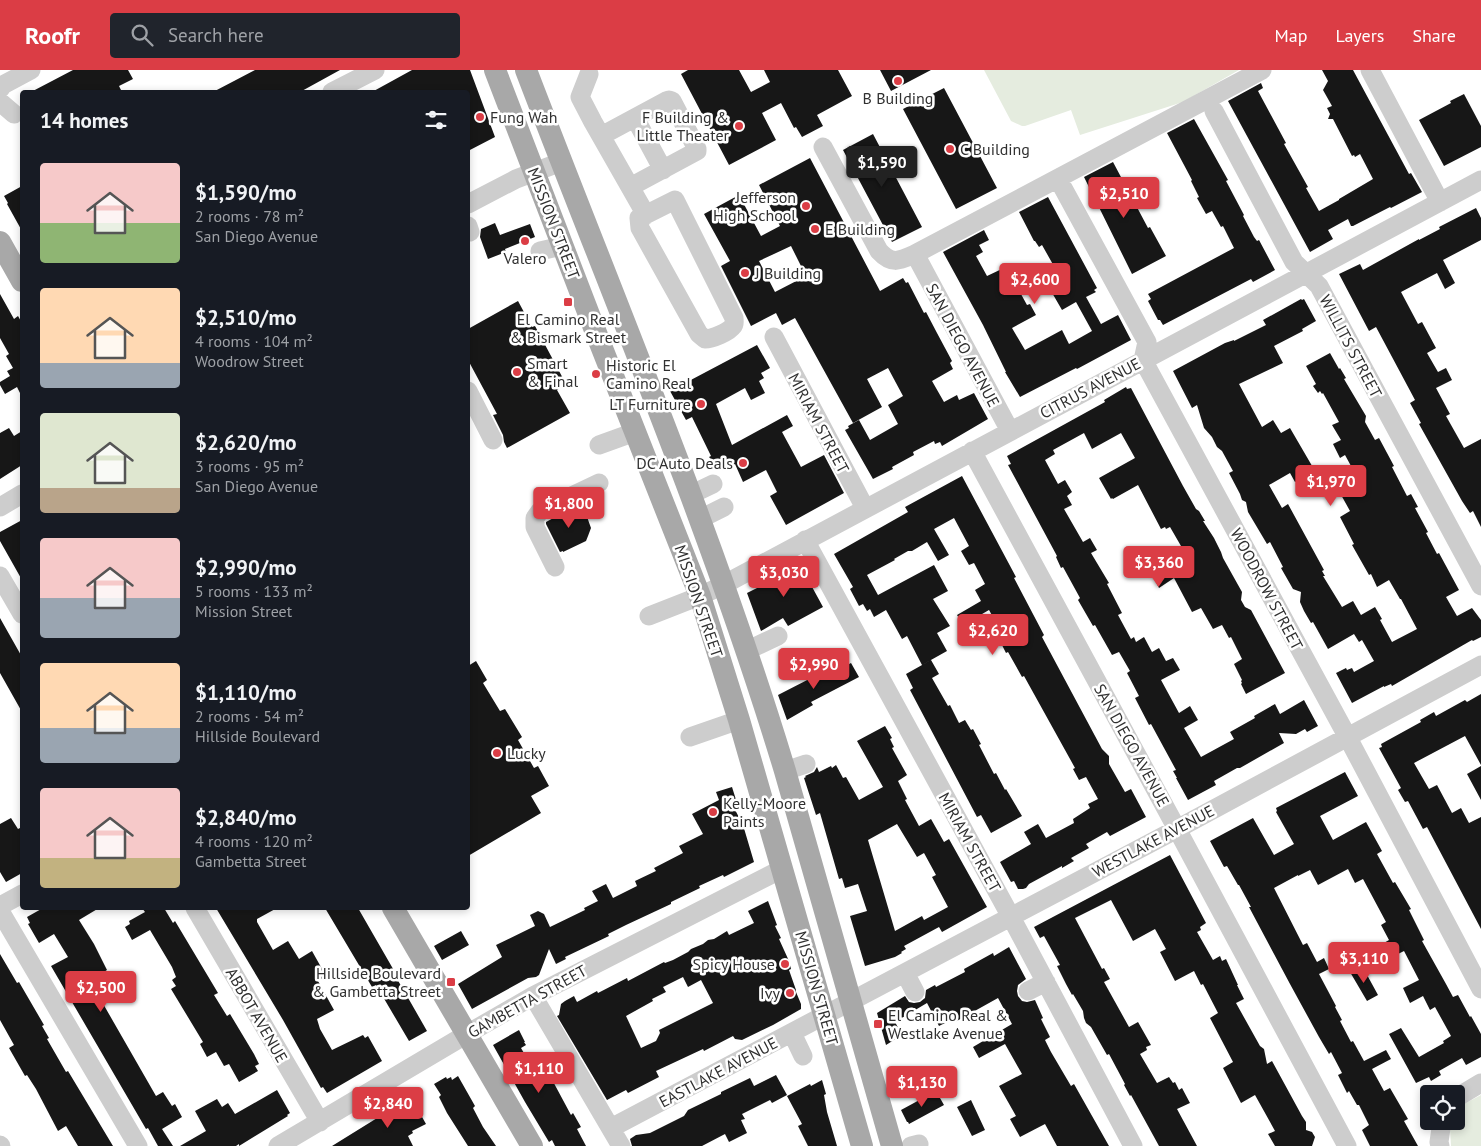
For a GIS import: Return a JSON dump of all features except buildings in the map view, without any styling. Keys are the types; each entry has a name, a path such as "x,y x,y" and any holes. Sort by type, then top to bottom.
{"main road":[{"name":"MISSION STREET","path":"495,70 700,596 739,720 862,1146"},
{"name":"MISSION STREET","path":"526,70 700,519 770,720 796,768 851,1002 892,1146"},
{"path":"0,242 19,268"},
{"path":"394,910 532,1146"}],"street":[{"path":"0,89 3,85 31,70"},
{"path":"336,90 374,70"},
{"path":"823,147 879,251 891,261 899,260 916,257 1262,70"},
{"path":"1370,70 1440,202"},
{"path":"589,74 580,97 646,215"},
{"path":"601,136 666,101 672,101 697,151 630,187"},
{"name":"WILLITS STREET","path":"1214,111 1294,262 1319,286 1481,586"},
{"path":"635,118 663,170"},
{"path":"470,202 495,183 516,179 561,162"},
{"name":"CITRUS AVENUE","path":"649,616 700,596 723,584 1481,180"},
{"path":"1063,188 1147,342 1143,360"},
{"path":"676,200 734,318 732,328 712,339 705,340 699,334 640,228 639,218 646,215 676,200"},
{"path":"540,251 562,246"},
{"name":"SAN DIEGO AVENUE","path":"916,257 1010,431"},
{"name":"MIRIAM STREET","path":"774,338 797,397 865,508"},
{"name":"WOODROW STREET","path":"1143,360 1347,736 1481,989"},
{"path":"470,394 493,440"},
{"path":"599,445 635,432"},
{"name":"SAN DIEGO AVENUE","path":"972,451 1347,1146"},
{"path":"555,567 535,527 535,518 540,511 599,483"},
{"path":"690,495 713,484"},
{"path":"0,507 20,495"},
{"path":"700,519 724,507"},
{"name":"MIRIAM STREET","path":"805,540 1011,917 1133,1146"},
{"path":"0,576 20,611"},
{"path":"746,651 778,636"},
{"name":"WESTLAKE AVENUE","path":"825,1016 1481,665"},
{"path":"690,737 739,720"},
{"name":"GAMBETTA STREET","path":"278,1146 533,996 782,869"},
{"path":"0,906 20,895"},
{"name":"ABBOT AVENUE","path":"196,910 320,1122"},
{"path":"0,911 138,1146"},
{"path":"905,973 916,992"},
{"path":"1028,991 1046,982"},
{"path":"533,996 622,1146"},
{"name":"EASTLAKE AVENUE","path":"611,1128 825,1016"},
{"path":"792,1033 802,1056"},
{"path":"1465,1093 1481,1083"},
{"path":"1440,1146 1441,1130"}],"shaded area":[{"path":"984,70 1239,70 1183,102 1080,135 1071,110 1025,126 1011,121"},
{"path":"1481,1095 1481,1146 1451,1146 1450,1130 1465,1130 1465,1103"}],"place":[{"name":"B Building","path":"898,81"},
{"name":"Fung Wah","path":"480,117"},
{"name":"F Building & Little Theater","path":"739,126"},
{"name":"C Building","path":"950,149"},
{"name":"Jefferson High School","path":"806,206"},
{"name":"E Building","path":"815,229"},
{"name":"Valero","path":"525,241"},
{"name":"J Building","path":"745,273"},
{"name":"El Camino Real & Bismark Street","path":"568,302"},
{"name":"Smart & Final","path":"517,372"},
{"name":"Historic El Camino Real","path":"596,374"},
{"name":"LT Furniture","path":"701,404"},
{"name":"DC Auto Deals","path":"743,463"},
{"name":"Lucky","path":"497,753"},
{"name":"Kelly-Moore Paints","path":"713,812"},
{"name":"Spicy House","path":"785,964"},
{"name":"Hillside Boulevard & Gambetta Street","path":"451,982"},
{"name":"Ivy","path":"790,993"},
{"name":"El Camino Real & Westlake Avenue","path":"878,1024"}]}
